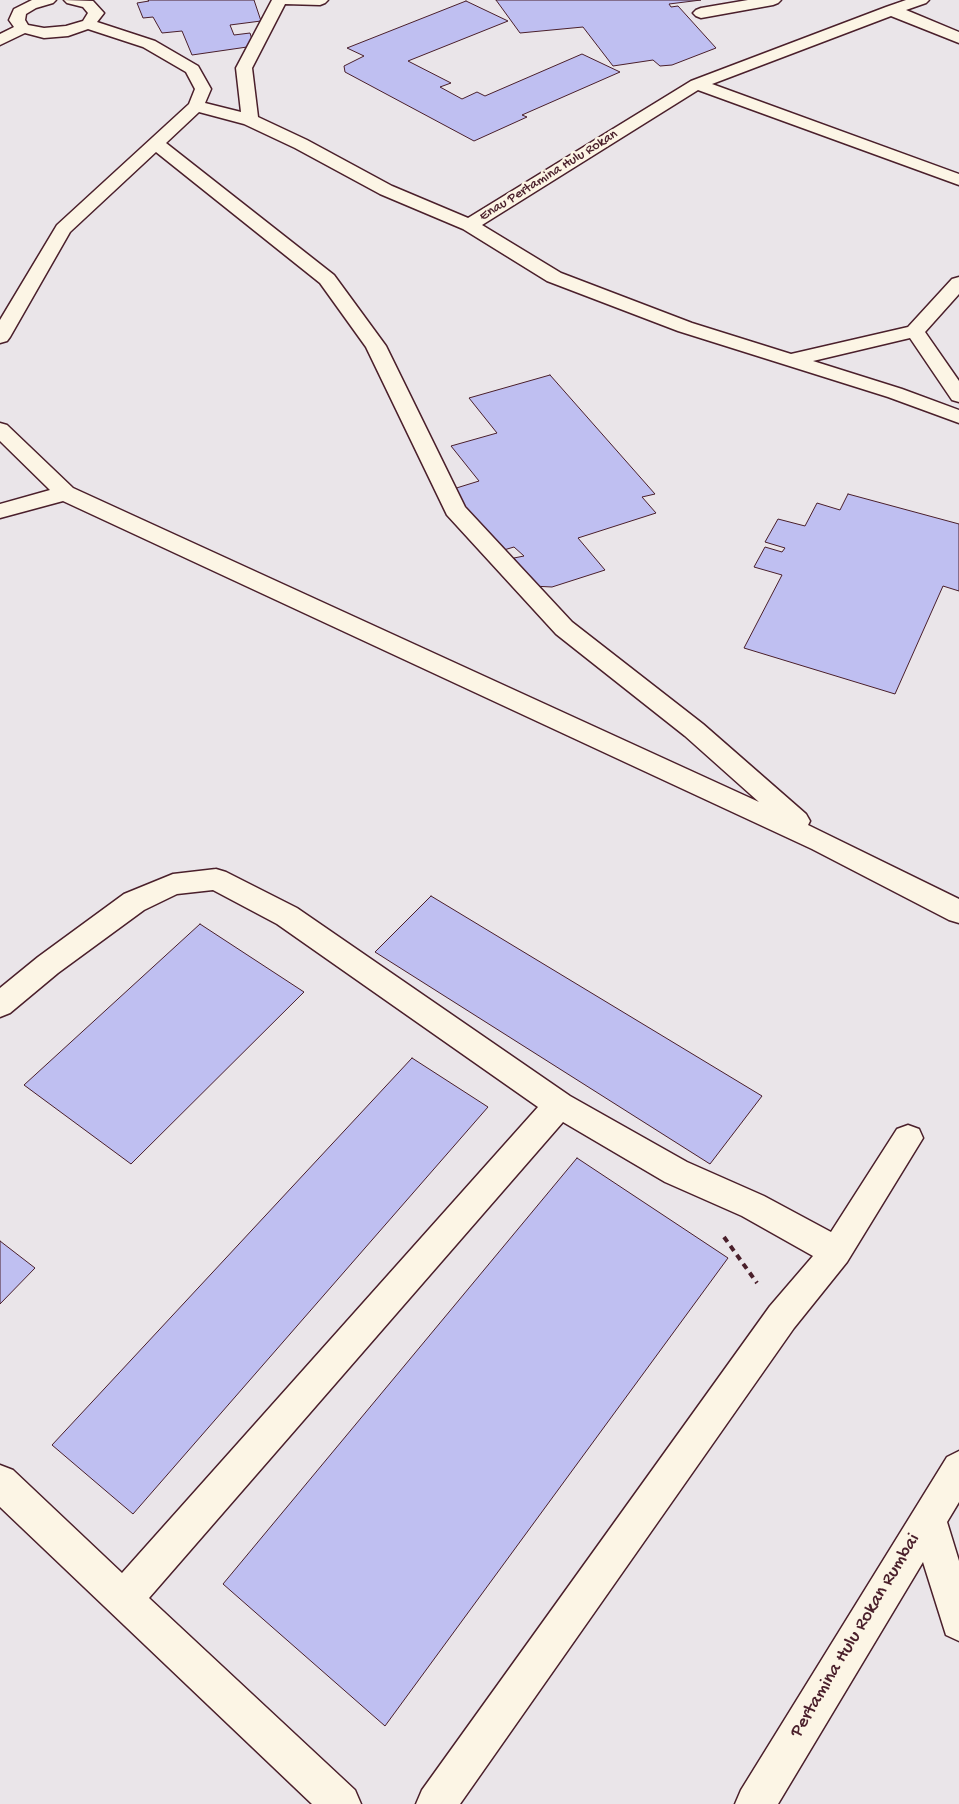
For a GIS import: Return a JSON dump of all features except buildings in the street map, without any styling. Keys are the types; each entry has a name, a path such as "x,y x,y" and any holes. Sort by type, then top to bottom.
{"street":[{"path":"48,0 31,5 19,12 17,20 23,28 44,33 68,31 88,24 96,13 88,4 72,0"},
{"path":"250,120 244,68 280,0"},
{"path":"287,0 320,0"},
{"path":"701,13 773,0"},
{"name":"Enau Pertamina Hulu Rokan","path":"921,0 697,84 469,225 554,277 685,327 895,393 959,417"},
{"path":"891,10 959,38"},
{"path":"0,337 63,229 196,106 204,89 192,69 148,44 88,24"},
{"path":"0,40 23,28"},
{"path":"697,84 959,180"},
{"path":"196,106 250,120 301,144 386,190 469,225"},
{"path":"157,144 327,279 376,346 455,510 564,628 694,730 821,842"},
{"path":"790,360 915,331 959,283"},
{"path":"915,331 959,396"},
{"path":"0,428 65,493 821,842 959,912"},
{"path":"0,511 65,493"},
{"path":"0,1005 48,964 134,902 173,884 216,879 287,916 559,1105 676,1172 753,1206 836,1252"},
{"path":"123,1599 559,1105"},
{"path":"436,1804 782,1317 836,1252 908,1138"},
{"name":"Pertamina Hulu Rokan Rumbai","path":"754,1804 959,1469"},
{"path":"0,1483 341,1804"},
{"path":"928,1519 959,1622"}],"path":[{"path":"723,1236 782,1317"}],"shaded area":[{"path":"0,0 959,0 959,1804 0,1804"}]}
